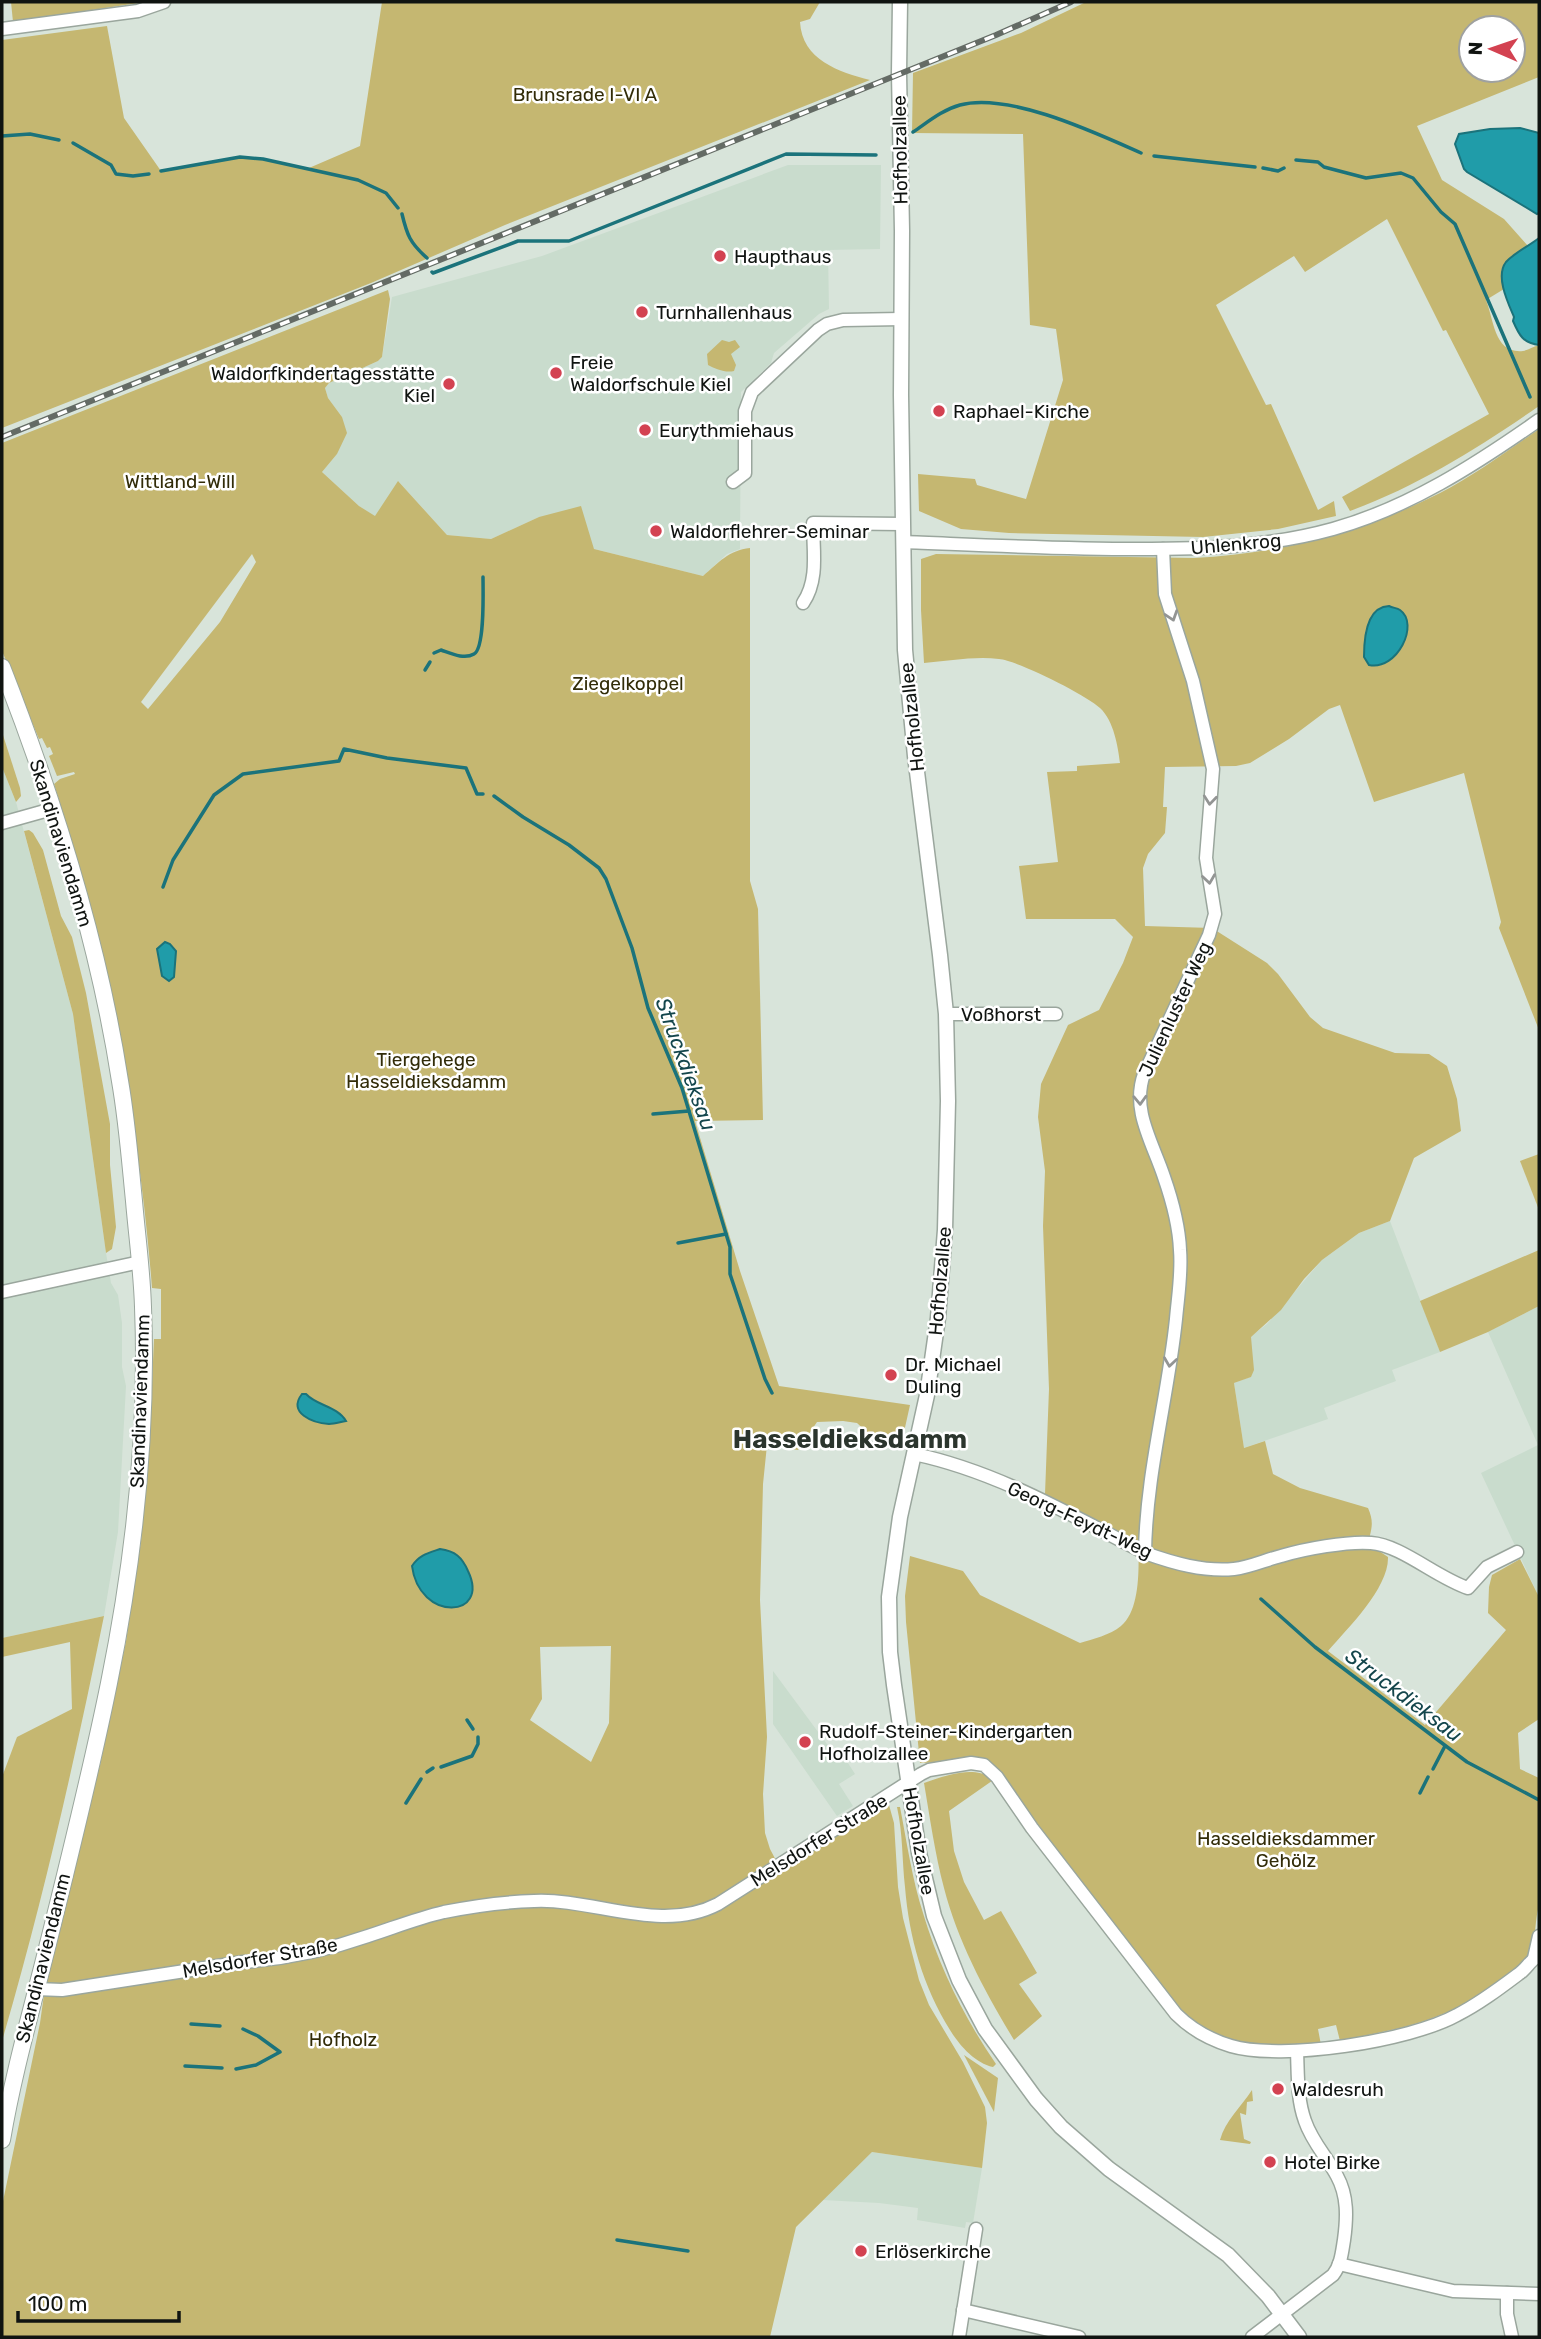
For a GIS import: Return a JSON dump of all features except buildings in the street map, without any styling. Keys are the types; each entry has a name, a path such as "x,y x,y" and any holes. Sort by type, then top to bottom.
{"main road":[{"name":"Skandinaviendamm","path":"2,667 52,809 77,890 107,1009 121,1082 143,1305 143,1388 132,1547 107,1694 90,1772 19,2053 2,2140"}],"street":[{"path":"2,29 138,12 164,2"},
{"name":"Hofholzallee","path":"900,2 902,524 907,676 946,1014 948,1101 942,1272 929,1383 898,1529 889,1597 890,1652 920,1861 934,1916 959,1980 992,2040 1036,2099 1061,2127 1109,2169 1228,2255 1251,2277 1299,2337"},
{"path":"733,482 745,473 745,411 748,397 759,385 827,324 844,320 902,319"},
{"name":"Uhlenkrog","path":"903,542 1163,549 1228,548 1280,541 1346,525 1385,511 1436,486 1539,421"},
{"path":"803,603 810,593 813,579 813,523 902,524"},
{"name":"Julienluster Weg","path":"1145,1553 1147,1503 1174,1335 1180,1250 1178,1230 1167,1189 1141,1114 1140,1091 1144,1074 1206,942 1215,914 1206,858 1213,769 1193,681 1165,594 1163,549"},
{"path":"2,823 52,809"},
{"name":"Voßhorst","path":"946,1014 1056,1014"},
{"path":"2,1292 139,1262"},
{"name":"Georg-Feydt-Weg","path":"914,1454 939,1459 984,1475 1145,1553 1197,1567 1233,1569 1297,1552 1361,1542 1374,1543 1395,1550 1445,1579 1468,1588 1487,1567 1517,1552"},
{"name":"Melsdorfer Straße","path":"36,1989 62,1990 280,1958 333,1947 442,1913 499,1903 554,1901 664,1916 706,1910 909,1781 929,1770 971,1763 984,1765 997,1777 1073,1882 1182,2020 1204,2035 1233,2047 1297,2051 1397,2036 1441,2023 1505,1984 1537,1957"},
{"path":"1537,1957 1539,1936"},
{"path":"1252,2337 1328,2279 1339,2264 1346,2216 1344,2194 1338,2177 1312,2138 1302,2113 1297,2051"},
{"path":"959,2337 976,2229"},
{"path":"1339,2264 1453,2291 1539,2294"},
{"path":"1507,2293 1507,2314 1512,2337"},
{"path":"963,2310 1061,2335 1079,2337"}],"shaded area":[{"name":"Freie Waldorfschule Kiel","path":"788,165 881,165 880,249 828,250 829,309 819,314 774,353 771,363 741,392 740,549 727,554 703,576 594,549 539,517 491,539 447,535 399,482 375,517 322,472 337,454 342,417 328,398 325,388 329,383 382,357 392,297 542,256"},
{"path":"2,767 16,802 73,1014 106,1253 111,1283 118,1295 122,1323 122,1367 126,1386 118,1532 104,1616 2,1638"},
{"path":"1390,1221 1440,1352 1392,1370 1396,1381 1324,1408 1328,1419 1244,1448 1234,1383 1250,1377 1253,1370 1250,1337 1267,1324 1322,1260 1359,1233"},
{"path":"1539,1306 1539,1597 1481,1473 1538,1445 1488,1332"},
{"name":"Rudolf-Steiner-Kindergarten Hofholzallee","path":"773,1671 841,1763 846,1760 855,1774 839,1784 853,1806 837,1816 773,1724"},
{"path":"872,2152 982,2168 973,2223 966,2222 965,2228 917,2220 918,2208 823,2200"}],"green space":[{"path":"11,2 145,2 13,22"},
{"name":"Brunsrade I-VI A","path":"382,2 820,2 810,19 800,22 807,46 815,55 835,68 870,80 505,225 371,283 2,428 2,40 107,26 124,118 161,171 240,157 309,168 360,146"},
{"path":"1086,2 1539,2 1539,77 1527,82 1527,14 1457,14 1457,84 1522,84 1417,126 1442,180 1504,219 1528,246 1507,263 1504,289 1486,300 1497,334 1506,347 1523,351 1539,345 1539,406 1448,464 1400,490 1350,511 1342,497 1489,414 1446,330 1443,331 1387,219 1305,272 1294,256 1216,305 1266,405 1271,404 1318,510 1334,501 1336,516 1278,529 1203,537 1009,533 961,529 919,511 918,474 975,479 977,485 1026,499 1063,380 1056,329 1030,325 1023,134 912,133 913,73 1021,33"},
{"path":"388,290 390,299 382,357 329,383 325,388 328,398 342,417 347,433 337,454 322,472 359,506 375,516 398,481 447,535 491,539 539,517 581,506 594,549 703,576 730,554 750,548 750,881 758,909 763,1120 695,1121 740,1271 779,1386 910,1405 902,1441 871,1436 857,1423 843,1421 817,1422 798,1450 767,1445 763,1484 760,1600 767,1737 763,1794 765,1833 780,1868 869,1813 889,1805 894,1823 903,1918 919,1980 929,2005 963,2062 985,2107 987,2123 982,2168 872,2152 796,2227 770,2337 2,2337 2,2206 40,2023 50,1952 100,1765 126,1641 141,1541 149,1454 154,1339 161,1339 161,1289 152,1288 129,1097 104,970 54,784 75,774 57,776 49,756 53,754 50,747 47,748 42,738 39,739 2,651 2,443","holes":["252,554 256,562 220,622 148,709 141,702","611,1646 609,1723 591,1762 530,1720 542,1699 540,1647"]},
{"path":"722,340 735,340 740,347 731,354 736,365 734,371 724,371 708,365 707,354"},
{"name":"Hasseldieksdammer Gehölz","path":"1539,429 1539,1030 1499,928 1501,922 1464,773 1374,802 1340,705 1329,709 1289,739 1250,763 1236,766 1165,767 1165,833 1148,854 1143,868 1145,926 1212,928 1267,963 1310,1017 1323,1028 1395,1053 1429,1054 1447,1066 1457,1099 1461,1131 1414,1158 1390,1221 1359,1233 1322,1260 1281,1310 1251,1337 1254,1370 1251,1377 1234,1383 1244,1448 1265,1441 1273,1474 1300,1488 1368,1508 1372,1524 1368,1549 1379,1551 1388,1557 1387,1569 1366,1607 1328,1651 1425,1725 1506,1630 1488,1613 1489,1587 1492,1575 1520,1559 1539,1597 1539,1719 1518,1733 1520,1769 1539,1778 1539,1906 1532,1946 1518,1969 1492,1989 1462,2006 1418,2023 1340,2041 1336,2025 1318,2029 1321,2045 1303,2047 1264,2046 1227,2038 1209,2031 1179,2009 999,1776 949,1811 954,1851 964,1882 984,1920 1001,1911 1037,1973 1019,1984 1042,2016 1014,2040 973,1966 957,1928 938,1862 924,1783 964,1772 998,1776 972,1761 920,1763 905,1596 910,1556 963,1571 980,1595 1080,1643 1117,1629 1128,1619 1132,1609 1137,1586 1138,1541 1045,1494 1049,1389 1043,1226 1045,1171 1038,1117 1041,1084 1068,1025 1099,1010 1133,937 1115,919 1026,919 1019,866 1058,862 1047,772 1077,771 1077,766 1120,763 1109,720 1100,708 1081,695 1009,661 981,658 924,663 921,559 936,554 1194,558 1289,546 1351,530 1411,507 1466,479"},
{"path":"2,732 20,788 21,796 16,802 2,767"},
{"path":"29,830 43,850 61,916 72,937 86,993 110,1124 110,1165 116,1227 112,1249 106,1253 73,1014 24,831"},
{"path":"1539,1154 1539,1210 1520,1161"},
{"path":"1539,1250 1539,1306 1440,1352 1420,1301"},
{"path":"104,1616 58,1830 2,2041 2,1777 17,1737 72,1709 70,1642 2,1657 2,1638"},
{"path":"897,1807 900,1807 910,1861 929,1933 963,2011 996,2064 993,2067 974,2058 958,2042 940,2014 925,1979 910,1924"},
{"path":"964,2055 998,2078 994,2112"},
{"path":"1252,2090 1253,2101 1247,2102 1246,2115 1240,2113 1244,2139 1251,2142 1250,2144 1220,2140 1229,2120"}],"water":[{"path":"1520,128 1539,133 1537,214 1467,172 1455,144 1459,134"},
{"path":"1539,238 1539,345 1525,340 1517,330 1502,275 1509,259"},
{"path":"1389,606 1400,610 1406,617 1406,635 1396,654 1388,661 1369,665 1364,657 1368,625 1375,612"},
{"path":"165,942 176,951 174,977 169,981 162,976 157,949"},
{"path":"302,1394 338,1412 346,1421 329,1424 304,1416 298,1407"},
{"path":"440,1549 457,1555 468,1571 472,1587 470,1598 462,1605 451,1608 439,1605 427,1597 417,1584 412,1566 421,1557"}],"waterway":[{"path":"913,132 953,107 980,103 1003,104 1052,117 1141,153"},
{"path":"2,136 30,134 59,140"},
{"path":"73,143 111,165 116,174 149,174"},
{"path":"432,272 518,241 569,241 786,154 876,155"},
{"path":"1154,156 1255,167"},
{"path":"161,171 240,157 263,159 358,180 386,193 398,208"},
{"path":"1296,160 1318,162 1324,167 1366,178 1401,173 1413,178 1441,212 1455,224 1530,397"},
{"path":"1263,168 1278,171 1284,168"},
{"path":"402,214 410,238 427,258"},
{"path":"434,653 441,650 470,656 478,650 483,618 483,577"},
{"path":"425,670 430,662"},
{"name":"Struckdieksau","path":"163,887 173,860 214,795 243,774 339,761 344,749 387,758 466,768 477,794 483,794"},
{"name":"Struckdieksau","path":"494,796 569,845 599,868 606,879 632,948 648,1008 682,1088 730,1247 730,1274 772,1393"},
{"path":"653,1114 689,1111"},
{"path":"678,1243 726,1234"},
{"name":"Struckdieksau","path":"1261,1599 1315,1647 1467,1762 1539,1800"},
{"path":"467,1720 473,1729"},
{"path":"441,1767 472,1756 478,1744 478,1737"},
{"path":"1433,1769 1445,1746"},
{"path":"427,1772 433,1768"},
{"path":"1420,1793 1428,1777"},
{"path":"406,1803 421,1779"},
{"path":"191,2024 220,2026"},
{"path":"236,2069 256,2065 280,2052 243,2029"},
{"path":"185,2066 222,2068"},
{"path":"617,2240 688,2251"}],"railway":[{"path":"2,437 996,35 1071,2"}],"place":[{"name":"Haupthaus","path":"720,256"},
{"name":"Turnhallenhaus","path":"642,312"},
{"name":"Freie Waldorfschule Kiel","path":"556,373"},
{"name":"Waldorfkindertagesstätte Kiel","path":"449,384"},
{"name":"Raphael-Kirche","path":"939,411"},
{"name":"Eurythmiehaus","path":"645,430"},
{"name":"Waldorflehrer-Seminar","path":"656,531"},
{"name":"Dr. Michael Duling","path":"891,1375"},
{"name":"Rudolf-Steiner-Kindergarten Hofholzallee","path":"805,1742"},
{"name":"Waldesruh","path":"1278,2089"},
{"name":"Hotel Birke","path":"1270,2162"},
{"name":"Erlöserkirche","path":"861,2251"}],"district":[{"name":"Hasseldieksdamm","path":"850,1439"}],"park label":[{"name":"Wittland-Will","path":"180,481"},
{"name":"Ziegelkoppel","path":"628,683"},
{"name":"Tiergehege Hasseldieksdamm","path":"426,1070"},
{"name":"Hofholz","path":"343,2039"}]}
